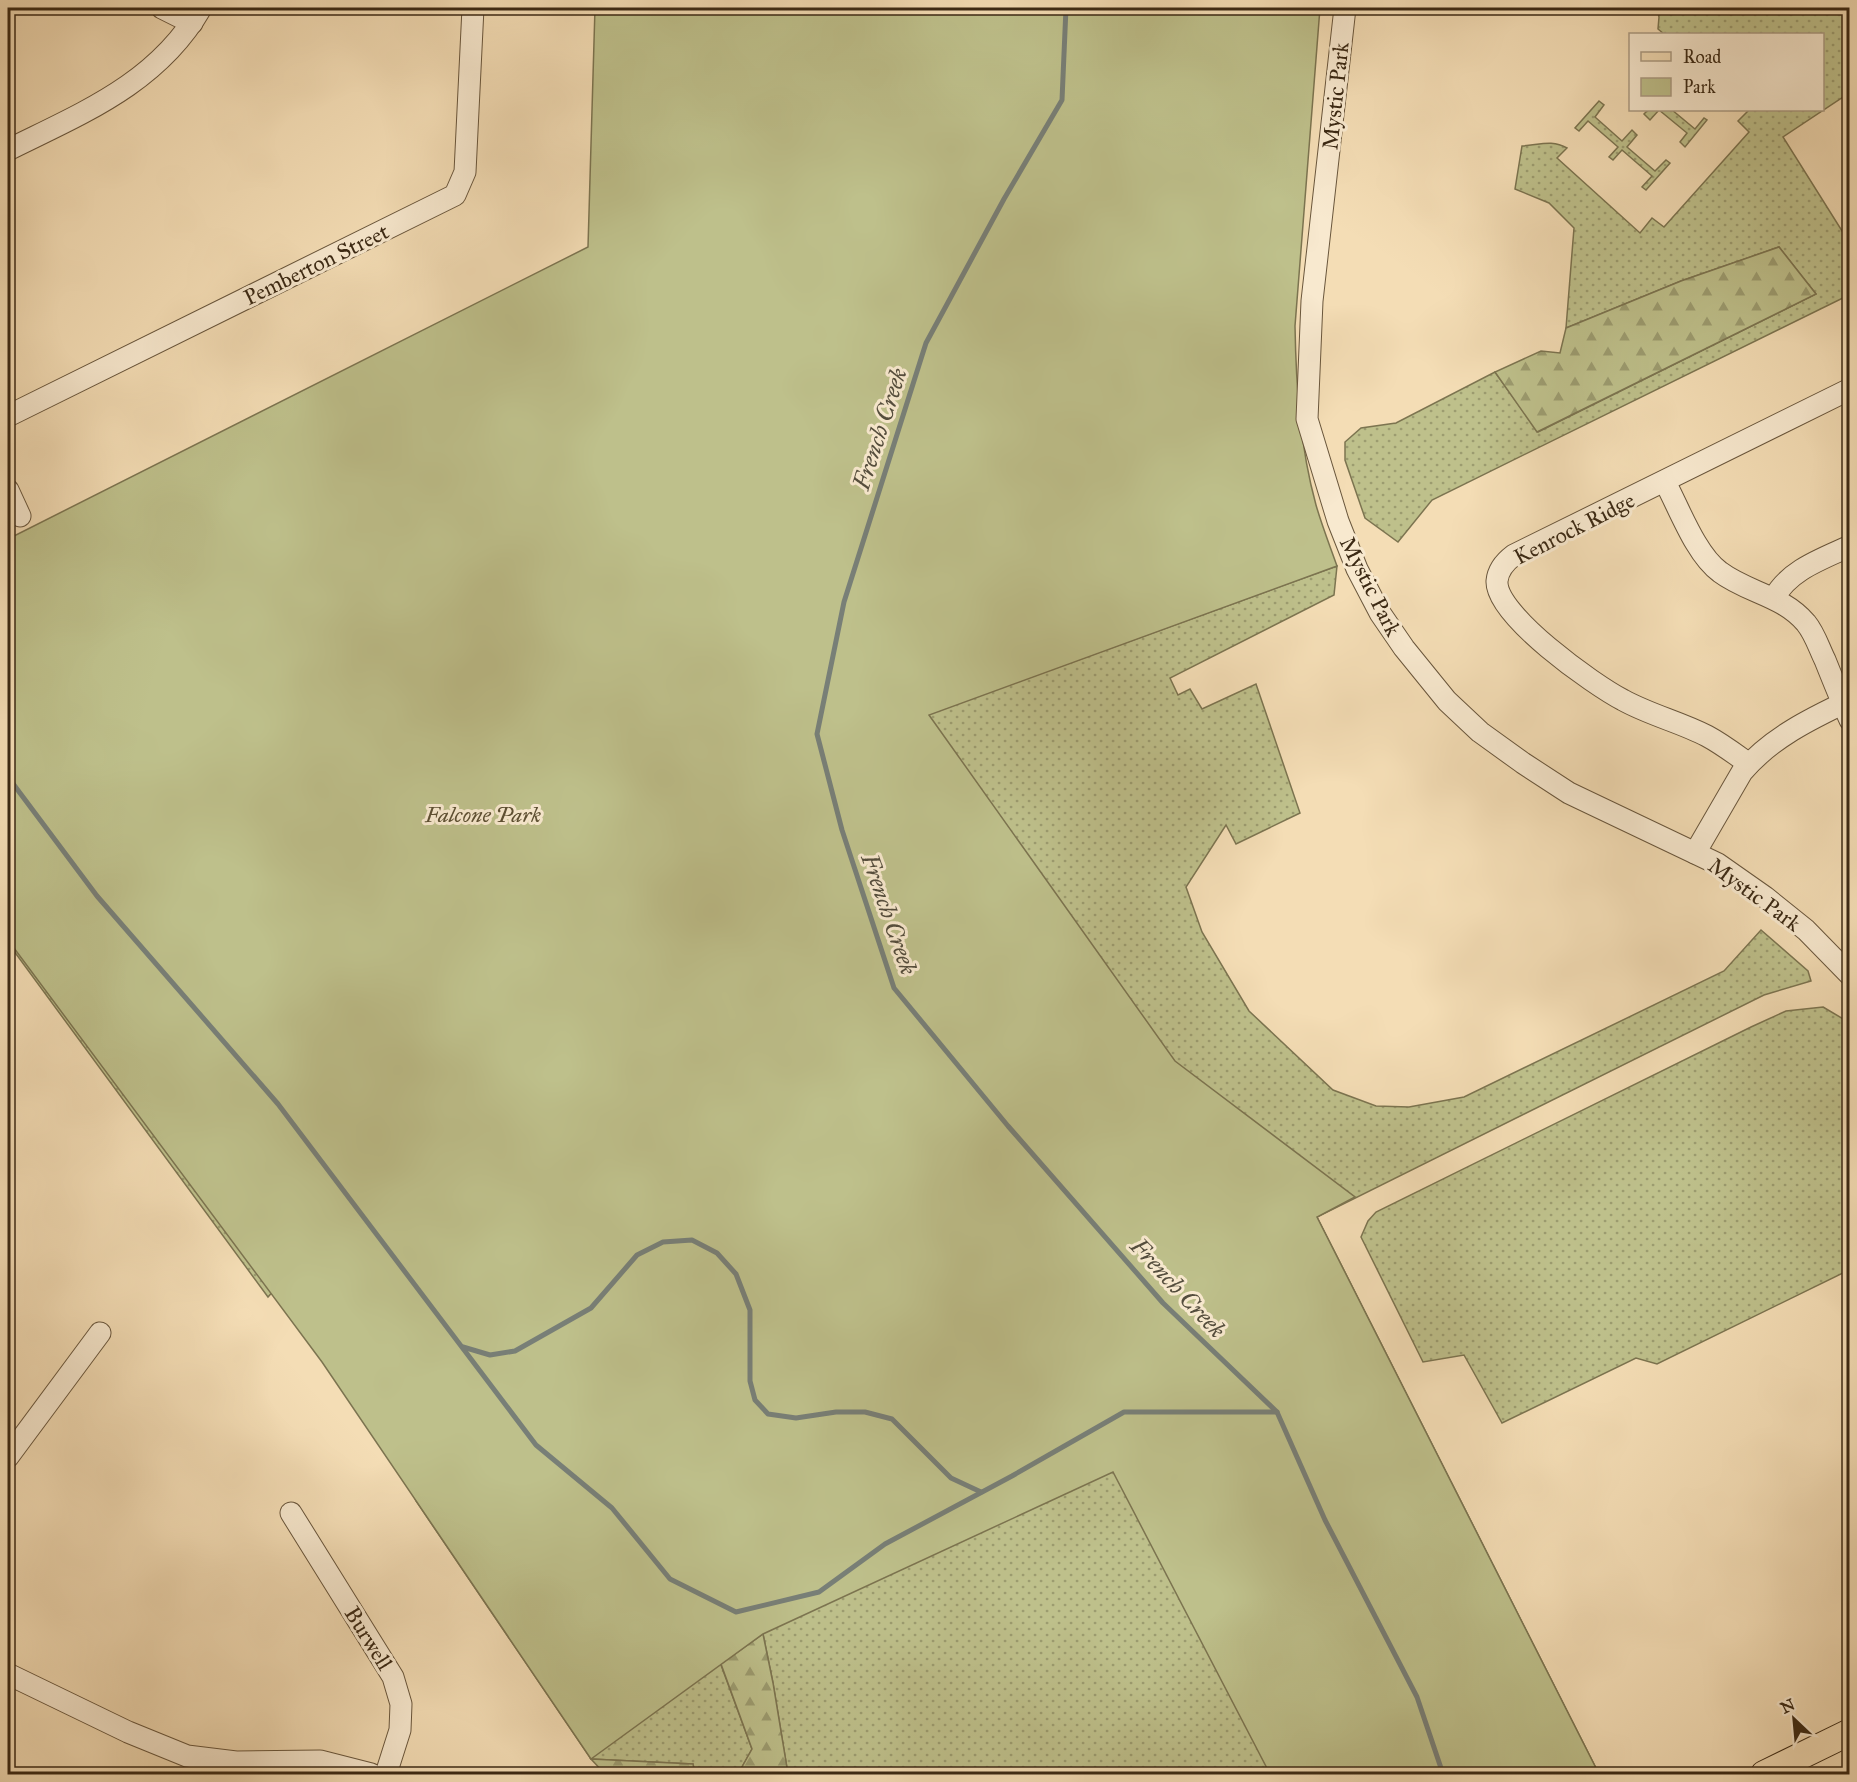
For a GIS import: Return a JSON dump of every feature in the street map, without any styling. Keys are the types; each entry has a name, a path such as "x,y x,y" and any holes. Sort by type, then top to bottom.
{"main road":[{"path":"1764,1774 1850,1732"}],"street":[{"path":"8,150 122,91 165,56 196,15 162,8"},
{"name":"Pemberton Street","path":"8,416 455,195 465,172 473,8"},
{"name":"Mystic Park","path":"1345,8 1312,302 1307,419 1338,521 1357,569 1380,613 1404,648 1447,700 1480,732 1522,763 1569,793 1718,864 1765,897 1806,930 1850,975"},
{"name":"Kenrock Ridge","path":"1749,764 1709,737 1623,700 1585,677 1542,643 1501,598 1497,579 1506,561 1514,555 1850,389"},
{"path":"1665,482 1697,544 1717,570 1730,579 1774,598 1792,609 1808,625 1847,708 1796,726 1763,750 1742,772 1695,853"},
{"path":"8,490 20,516"},
{"path":"1774,598 1780,586 1790,577 1850,546"},
{"path":"8,1457 100,1333"},
{"name":"Burwell","path":"291,1513 393,1677 401,1704 400,1730 386,1774"},
{"path":"8,1674 128,1732 187,1756 236,1762 320,1761 371,1774"}],"green space":[{"name":"Falcone Park","path":"595,8 1320,8 1295,326 1298,393 1306,461 1316,505 1337,566 929,715 1175,1061 1355,1197 1317,1217 1599,1774 1270,1774 1113,1472 763,1634 591,1759 322,1362 8,940 8,539 588,247"},
{"path":"1657,8 1708,8 1714,12 1718,8 1849,8 1849,93 1824,110 1824,33 1663,33 1658,29"},
{"path":"1599,101 1604,105 1595,117 1622,141 1632,130 1637,135 1627,147 1655,171 1666,160 1670,163 1646,190 1642,187 1652,176 1622,150 1613,160 1609,157 1618,147 1588,121 1579,131 1575,128"},
{"path":"1647,111 1658,111 1650,120 1644,114"},
{"path":"1660,111 1673,111 1695,129 1704,118 1707,120 1685,147 1680,142 1687,133"},
{"path":"1748,111 1822,111 1783,137 1849,242 1849,295 1432,500 1398,542 1365,518 1345,460 1345,442 1361,428 1396,423 1495,372 1538,432 1816,294 1779,247 1681,281 1566,328 1574,228 1549,203 1515,189 1522,146 1551,143 1567,148 1557,158 1640,233 1652,218 1664,227 1749,132 1738,121"},
{"path":"1779,247 1816,294 1537,432 1495,372 1541,351 1560,353 1566,328 1681,281"},
{"name":"Falcone Park","path":"1337,566 1334,595 1170,678 1178,695 1190,689 1202,709 1256,684 1300,813 1236,844 1226,825 1186,887 1202,932 1249,1011 1333,1090 1376,1106 1409,1107 1464,1097 1724,971 1761,930 1808,971 1811,981 1764,995 1317,1217 1599,1774 788,1774 763,1634 721,1665 752,1749 742,1767 742,1774 695,1774 693,1764 591,1759 416,1501 307,1253 268,1297 8,943 8,588 929,714"},
{"path":"1823,1007 1845,1020 1849,1025 1849,1270 1657,1364 1636,1358 1502,1423 1464,1355 1423,1362 1361,1237 1368,1221 1376,1212 1751,1027 1786,1011"},
{"path":"763,1634 788,1774 742,1774 742,1767 752,1749 721,1664"},
{"path":"591,1759 693,1764 695,1774 605,1774"}],"waterway":[{"name":"French Creek","path":"1066,8 1062,100 1004,199 926,343 844,602 817,734 842,830 894,988 1008,1126 1163,1303 1277,1412 1325,1520 1417,1697 1443,1774"},
{"path":"8,777 97,896 278,1104 536,1445 612,1508 670,1579 736,1612 819,1592 885,1544 1012,1476 1124,1412 1277,1412"},
{"path":"463,1347 490,1355 515,1351 591,1308 637,1255 663,1242 692,1240 717,1253 736,1274 750,1310 750,1381 755,1400 768,1414 796,1418 836,1412 865,1412 892,1419 951,1478 981,1492"}]}
